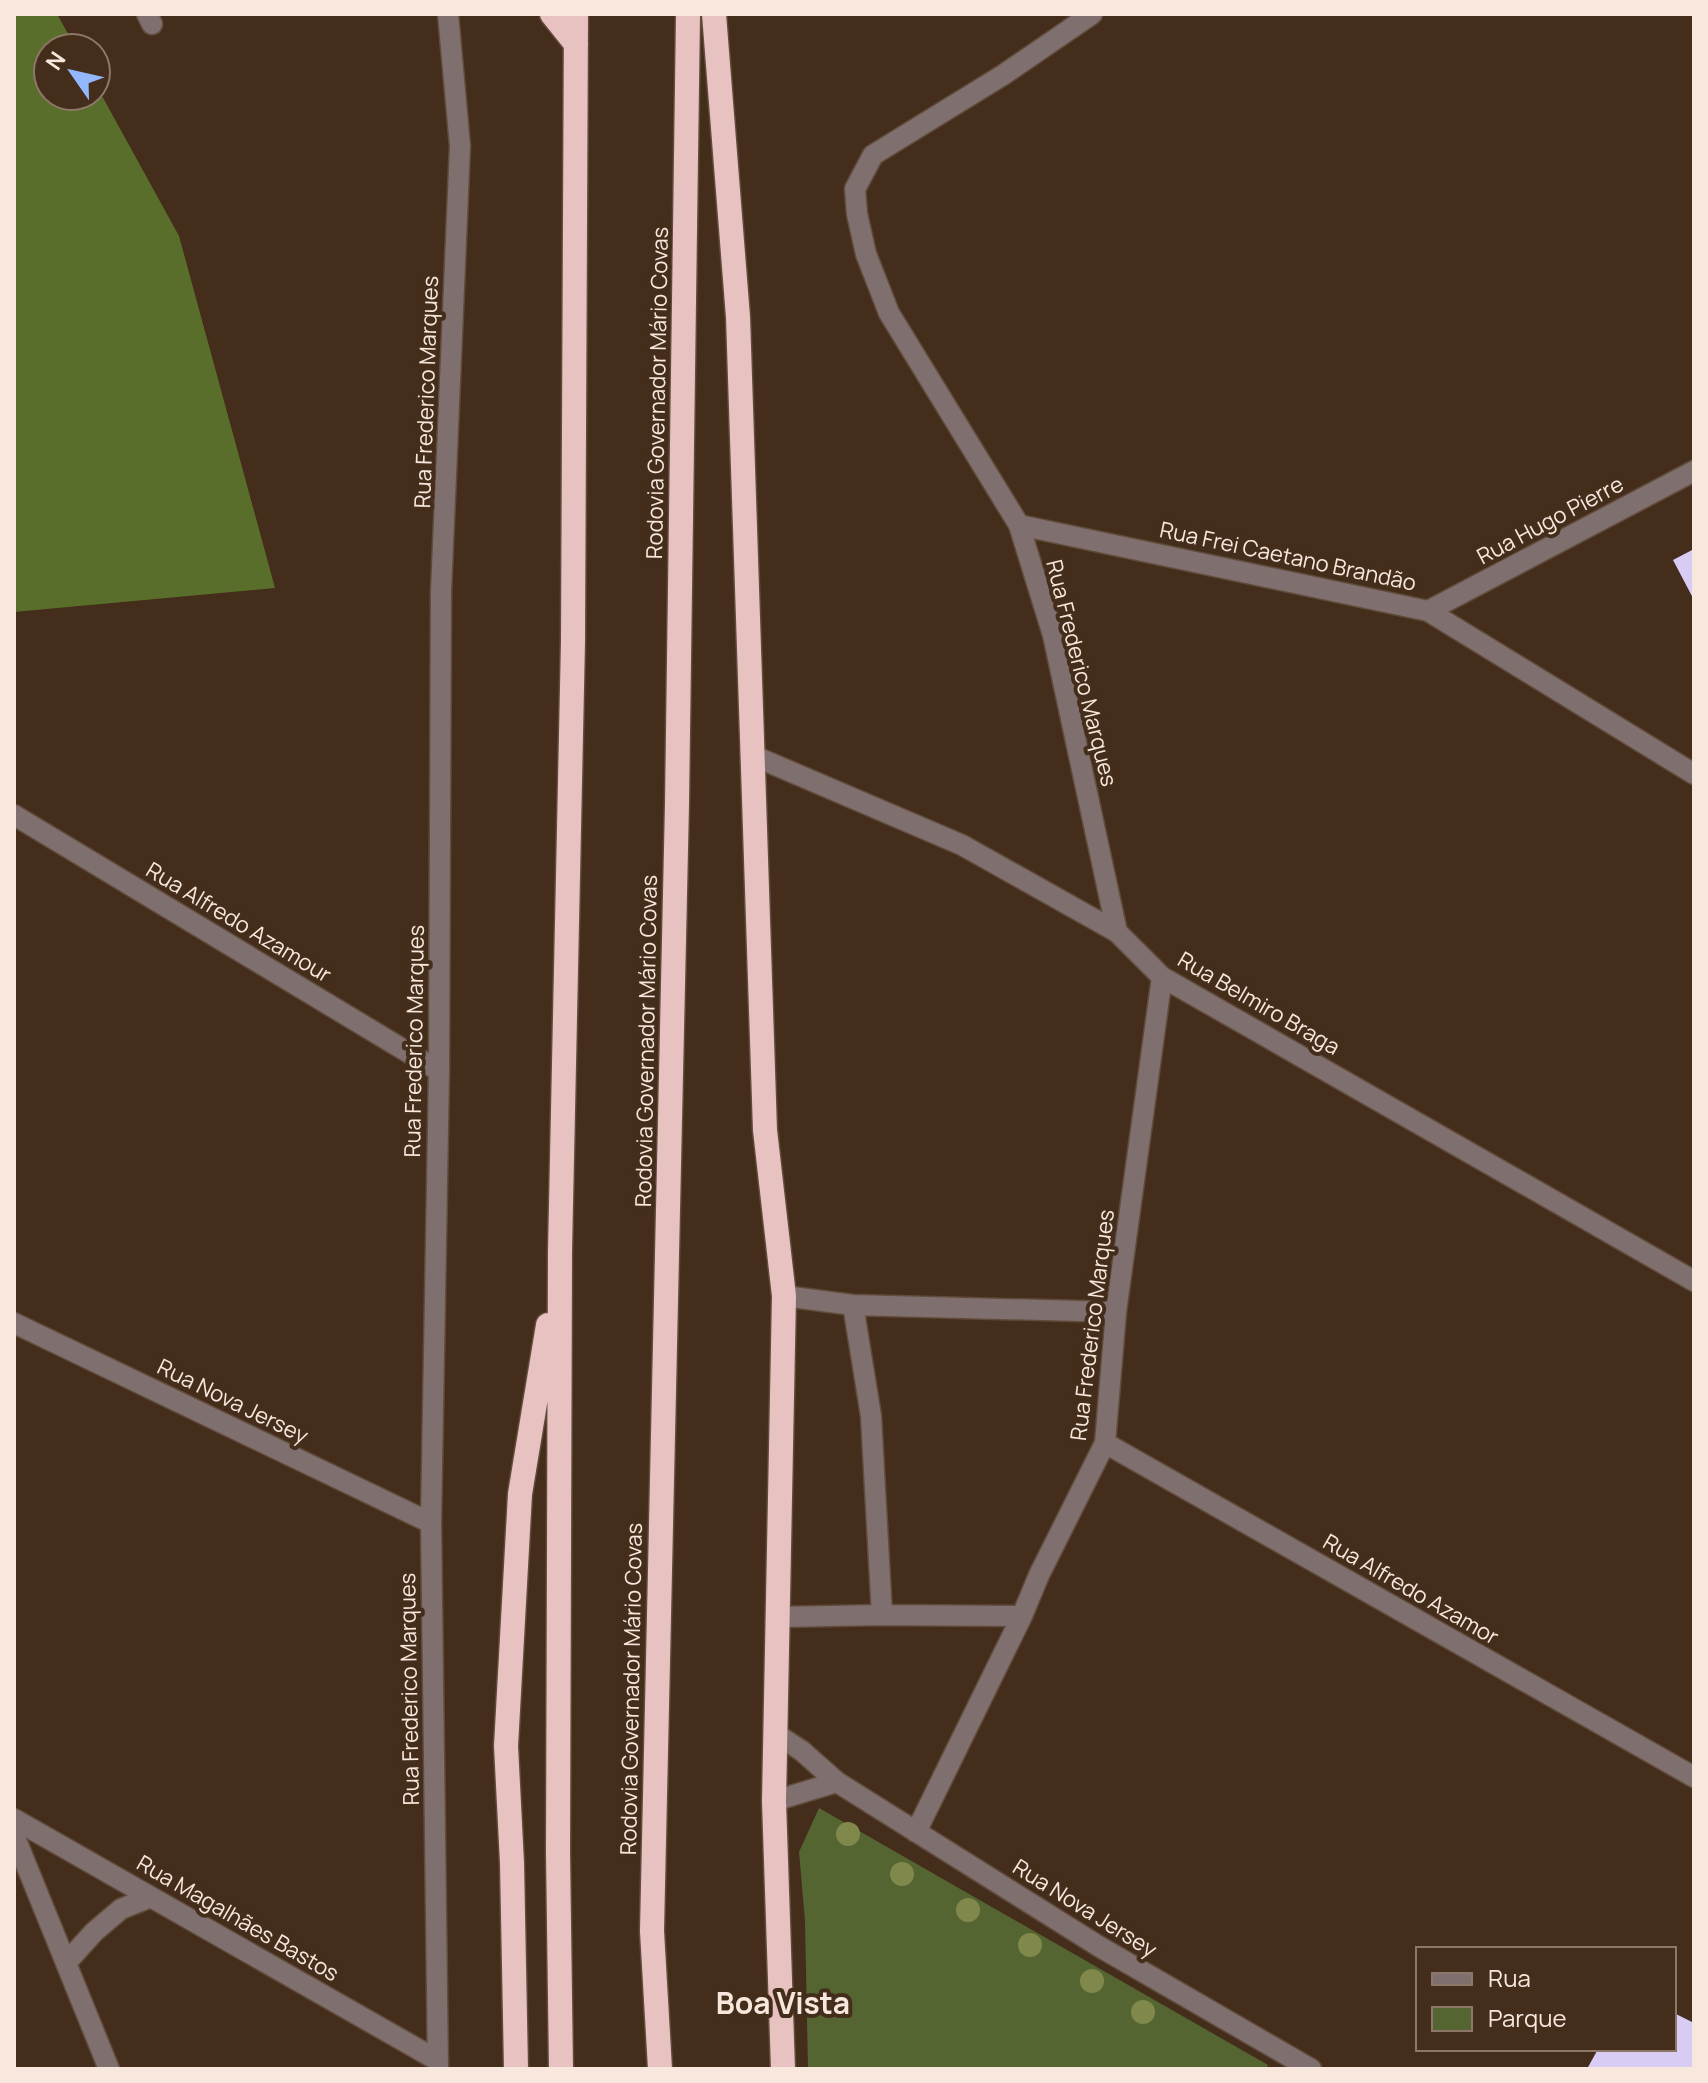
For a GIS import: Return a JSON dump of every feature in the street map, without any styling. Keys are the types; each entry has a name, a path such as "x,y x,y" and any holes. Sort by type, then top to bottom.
{"highway":[{"path":"552,14 576,44"},
{"path":"561,2069 558,1852 560,1252 573,657 576,14"},
{"name":"Rodovia Governador Mário Covas","path":"660,2069 652,1931 677,804 688,14"},
{"path":"714,14 738,317 765,1130 784,1296 774,1801 783,2069"},
{"path":"516,2069 506,1746 512,1630 520,1494 560,1252"}],"street":[{"name":"Rua Frederico Marques","path":"438,2064 431,1523 439,1071 441,592 460,146 448,14"},
{"name":"Rua Frederico Marques","path":"1092,14 1003,75 873,155 855,189 866,254 889,313 1019,525 1053,635 1117,932"},
{"name":"Rua Hugo Pierre","path":"1428,611 1694,471"},
{"name":"Rua Frei Caetano Brandão","path":"1019,525 1428,611 1694,774"},
{"name":"Rua Belmiro Braga","path":"754,756 962,845 1117,932 1162,977 1694,1281"},
{"name":"Rua Alfredo Azamour","path":"14,815 439,1071"},
{"name":"Rua Frederico Marques","path":"916,1832 1105,1443 1116,1312 1162,977"},
{"path":"784,1296 853,1305 1116,1312"},
{"path":"853,1305 871,1416 882,1615"},
{"name":"Rua Nova Jersey","path":"14,1323 431,1523"},
{"name":"Rua Alfredo Azamor","path":"1105,1443 1694,1777"},
{"path":"778,1617 1022,1616"},
{"name":"Rua Nova Jersey","path":"776,1734 802,1751 837,1782 916,1832 1100,1947 1303,2067"},
{"path":"774,1801 837,1782"},
{"name":"Rua Magalhães Bastos","path":"14,1819 438,2064"},
{"path":"14,1835 109,2069"},
{"path":"66,1963 94,1932 121,1909 151,1897"}],"green space":[{"path":"14,14 57,14 67,32 32,32 32,112 111,112 179,236 275,588 14,612"},
{"path":"819,1808 1268,2065 1266,2069 808,2069 805,1921 799,1852"}],"building":[{"path":"1694,549 1694,600 1673,560"},
{"path":"1676,2014 1694,2023 1694,2069 1587,2069 1597,2051 1676,2051"}],"district":[{"name":"Boa Vista","path":"783,2004"}]}
